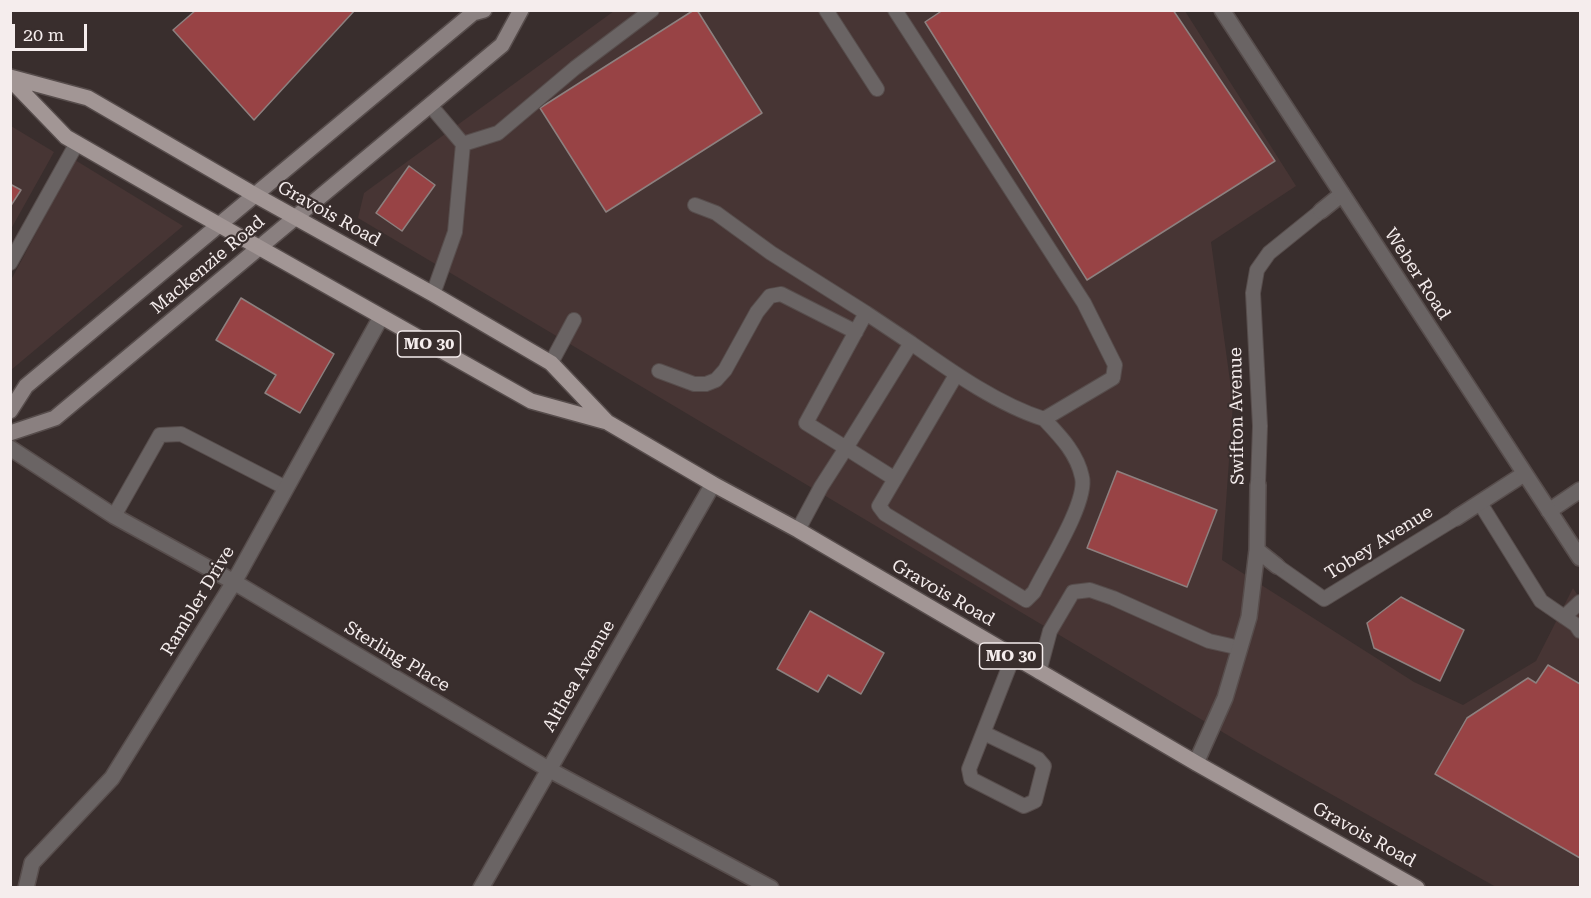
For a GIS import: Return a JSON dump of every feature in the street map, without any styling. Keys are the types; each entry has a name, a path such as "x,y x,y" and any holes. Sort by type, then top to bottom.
{"main road":[{"name":"Mackenzie Road","path":"10,411 26,386 473,13 484,10"},
{"name":"Mackenzie Road","path":"10,433 55,418 502,45 521,10"},
{"name":"Gravois Road","path":"10,78 88,98 255,195 433,294 551,363 607,422"},
{"name":"Gravois Road","path":"10,78 66,137 531,401 607,422 798,530 1196,763 1417,888"}],"street":[{"name":"Weber Road","path":"1222,10 1581,558"},
{"name":"Swifton Avenue","path":"1321,211 1342,194"},
{"name":"Rambler Drive","path":"26,888 32,862 112,778 234,582 381,317"},
{"name":"Sterling Place","path":"10,448 114,516 234,582 548,769 771,888"},
{"name":"Tobey Avenue","path":"1456,518 1524,474"},
{"name":"Althea Avenue","path":"481,888 713,484"},
{"name":"Swifton Avenue","path":"1196,763 1225,698 1250,617 1257,550 1258,485"},
{"path":"1549,511 1581,490"},
{"name":"Tobey Avenue","path":"1257,550 1277,566"}],"lane":[{"path":"463,144 498,133 575,69 652,10"},
{"path":"826,10 877,89"},
{"path":"895,10 1084,303 1115,365 1113,378 1044,418"},
{"path":"430,105 463,144 455,232 433,294"},
{"path":"10,263 77,143"},
{"path":"695,205 716,213 771,253 866,313 956,375 1028,413 1044,418 1066,442 1076,458 1083,477 1079,504 1034,592 1026,600 885,514 879,506 956,375"},
{"name":"Swifton Avenue","path":"1258,485 1260,426 1253,293 1257,270 1269,253 1321,211"},
{"path":"659,370 694,384 706,384 716,380 725,370 757,312 770,296 781,294 856,332"},
{"path":"866,313 806,423 895,479"},
{"path":"551,363 574,320"},
{"path":"798,530 820,487 911,343"},
{"path":"114,516 160,435 181,434 286,488"},
{"path":"1480,503 1541,601 1581,631"},
{"name":"Tobey Avenue","path":"1277,566 1324,599 1456,518"},
{"path":"1039,672 1050,631 1073,592 1090,590 1209,641 1240,648"},
{"path":"1564,617 1581,602"},
{"path":"984,733 1038,759 1044,766 1035,801 1024,806 971,779 969,769 1013,657"}],"shaded area":[{"path":"614,11 1185,11 1296,186 1211,242 1233,403 1222,560 1414,682 1463,705 1536,661 1573,588 1580,599 1580,887 1496,887 1251,749 358,218 364,193"},
{"path":"11,126 54,152 11,229"},
{"path":"75,160 183,226 11,370 11,280"}],"building":[{"path":"196,10 355,10 254,120 173,30"},
{"path":"697,10 762,113 606,212 540,108"},
{"path":"943,10 1173,10 1275,161 1087,280 925,22"},
{"path":"409,166 435,185 402,231 376,213"},
{"path":"10,184 21,190 10,207"},
{"path":"241,298 334,354 300,413 265,393 276,375 216,340"},
{"path":"1117,471 1217,510 1187,587 1087,548"},
{"path":"1401,597 1464,630 1440,681 1374,648 1367,623"},
{"path":"810,611 884,653 861,694 828,675 818,692 777,669"},
{"path":"1548,665 1580,684 1580,858 1435,774 1467,718 1528,678 1536,683"}]}
